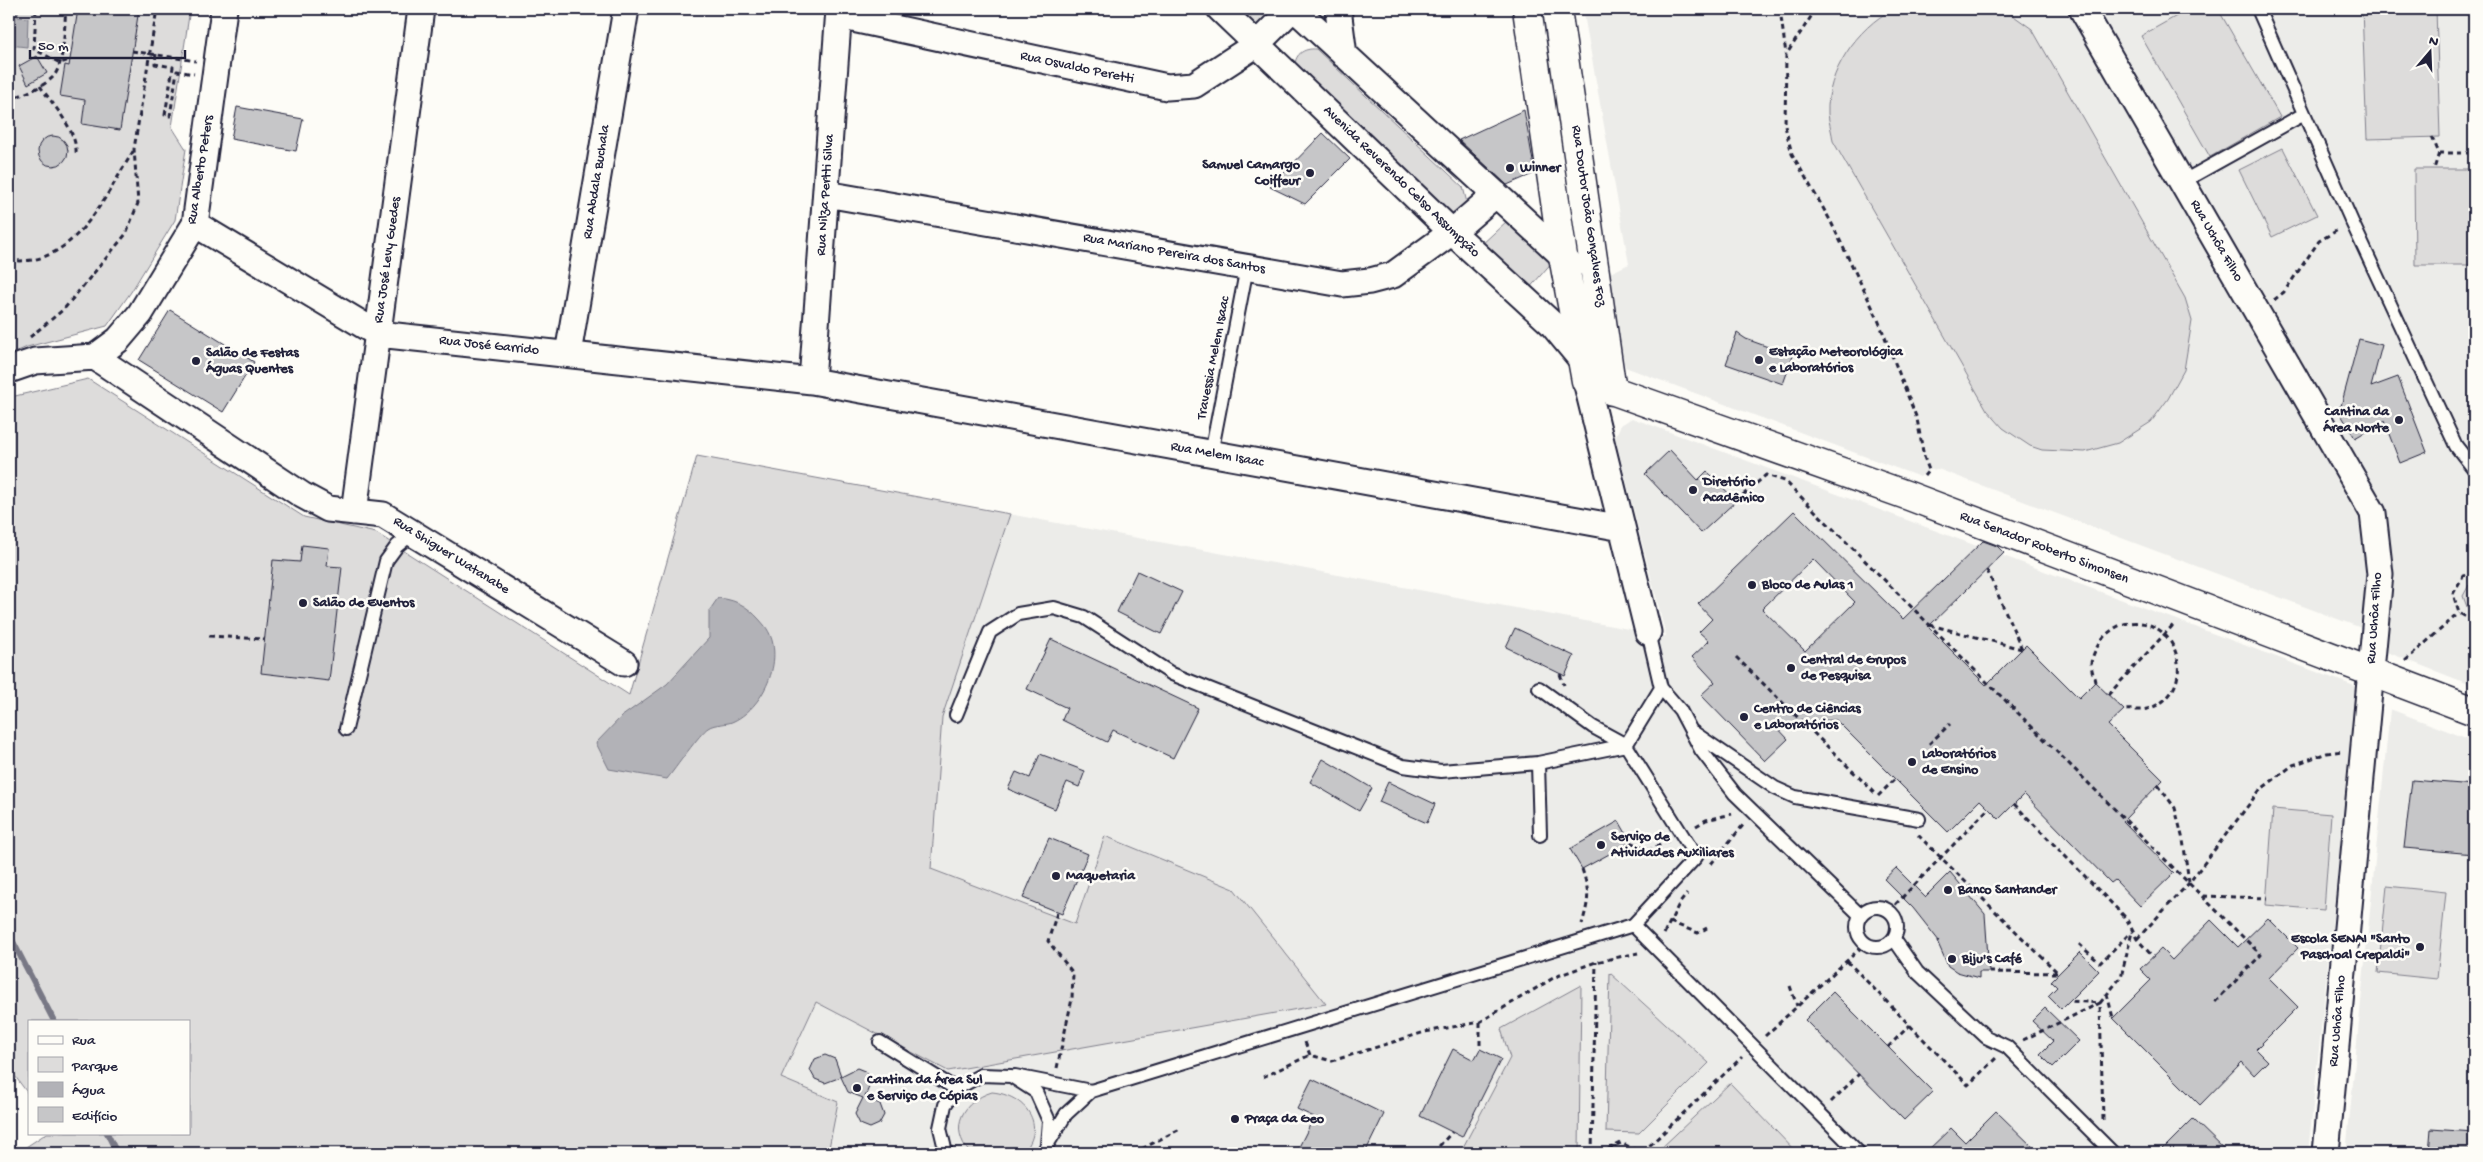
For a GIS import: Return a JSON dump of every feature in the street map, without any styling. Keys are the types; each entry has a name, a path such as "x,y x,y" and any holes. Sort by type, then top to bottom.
{"street":[{"name":"Rua Alberto Peters","path":"95,357 118,340 140,314 195,224 224,9"},
{"name":"Rua José Levy Guedes","path":"354,512 421,9"},
{"name":"Rua Abdala Buchala","path":"568,354 626,9"},
{"name":"Avenida Reverendo Celso Assumpção","path":"1220,9 1452,232 1551,323 1583,369"},
{"name":"Rua Osvaldo Peretti","path":"839,12 1167,87 1194,85 1257,44 1294,9"},
{"path":"1294,9 1563,256 1602,308"},
{"path":"1338,9 1344,54"},
{"name":"Rua Doutor João Gonçalves Foz","path":"1527,9 1563,256 1583,369 1648,632"},
{"name":"Rua Doutor João Gonçalves Foz","path":"1557,9 1602,308 1612,391"},
{"name":"Rua Uchôa Filho","path":"2082,9 2373,513 2380,574 2379,674 2363,748 2326,1153"},
{"name":"Rua Nilza Pertti Silva","path":"812,381 839,12"},
{"name":"Rua Mariano Pereira dos Santos","path":"826,194 1342,284 1370,281 1393,275 1452,232 1496,194"},
{"name":"Rua José Garrido","path":"195,224 378,334 812,381"},
{"path":"9,370 35,361 95,357"},
{"name":"Rua Shiguer Watanabe","path":"95,357 302,496 328,509 383,515 624,663"},
{"name":"Rua Senador Roberto Simonsen","path":"1583,369 1612,391 1909,496 2474,711"},
{"name":"Rua Melem Isaac","path":"812,381 1622,528"},
{"path":"1596,419 1612,391"}],"lane":[{"path":"2258,9 2352,222 2456,446 2474,469"},
{"path":"2182,182 2304,114"},
{"name":"Travessia Melem Isaac","path":"1211,454 1247,267"},
{"path":"346,730 386,561 397,546 413,533"},
{"path":"956,715 990,632 1018,614 1054,608 1084,617 1172,674 1403,766 1441,771 1538,763 1626,745 1661,688"},
{"path":"1648,632 1661,688 1680,710 1701,750 1750,810 1860,915"},
{"path":"1045,1149 1066,1114 1091,1091 1633,925 1696,857 1626,745 1593,727 1539,688"},
{"path":"1691,731 1775,788 1795,797 1919,819"},
{"path":"1538,763 1540,835"},
{"path":"1874,907 1889,911 1898,924 1894,939 1880,948 1865,944 1857,930 1860,915 1874,907"},
{"path":"1633,925 1860,1153"},
{"path":"1894,939 1917,972 1986,1037 2007,1047 2113,1153"},
{"path":"880,1042 956,1089"},
{"path":"946,1153 940,1128 945,1105 956,1089 981,1075 1011,1076 1091,1091"},
{"path":"1011,1076 1036,1092 1049,1121 1045,1149"}],"path":[{"path":"36,9 34,49 60,63 70,60"},
{"path":"9,100 40,86 54,76 60,63 66,9"},
{"path":"24,340 32,336 64,309 126,234 138,203 134,149 157,9"},
{"path":"1780,9 1786,54 1785,126 1792,154 1830,220 1877,316 1917,419 1924,457 1929,470 1909,496"},
{"path":"1786,54 1816,9"},
{"path":"132,51 183,58"},
{"path":"156,54 155,64 172,67 165,115 170,116 177,71"},
{"path":"40,86 68,127 77,146 76,155"},
{"path":"2432,137 2440,152 2434,169"},
{"path":"9,260 32,260 57,250 79,234 134,149"},
{"path":"2440,152 2474,153"},
{"path":"2258,314 2284,292 2320,241 2352,222"},
{"path":"1736,501 1766,476 1785,481 2261,955 2215,1002"},
{"path":"1930,625 2022,649 1987,570"},
{"path":"2474,573 2463,576 2453,594 2459,613 2474,621"},
{"path":"2108,695 2194,604"},
{"path":"2379,674 2459,613"},
{"path":"2095,682 2091,662 2103,636 2123,624 2147,624 2165,633 2177,651 2179,677 2166,698 2147,709 2124,710"},
{"path":"209,636 265,638"},
{"path":"1929,744 1950,724"},
{"path":"2137,939 2189,883 2260,790 2293,765 2327,753 2363,748"},
{"path":"1878,796 1895,779"},
{"path":"2158,785 2175,808 2183,840 2189,883"},
{"path":"2014,804 2126,918 2132,932 2153,956"},
{"path":"1889,911 1989,808"},
{"path":"1576,942 1589,902 1589,891 1582,869"},
{"path":"2202,896 2267,898"},
{"path":"1054,1083 1072,999 1073,973 1048,941 1057,913"},
{"path":"1670,922 1698,933 1707,928"},
{"path":"2079,944 2100,963 2132,932"},
{"path":"1846,961 1968,1085 2007,1047 2100,1003 2120,977 2132,932"},
{"path":"1600,1153 1622,1143 1643,1152 1865,944"},
{"path":"1592,1153 1596,962"},
{"path":"1989,972 2058,973"},
{"path":"1790,986 1797,1006"},
{"path":"2107,994 2113,1018"},
{"path":"2070,1001 2100,1003"},
{"path":"2100,1003 2104,1144"},
{"path":"1480,1022 1480,1049"},
{"path":"1888,1047 1910,1025"},
{"path":"1263,1078 1310,1054"},
{"path":"1820,1112 1859,1074"},
{"path":"1134,1153 1180,1129"},
{"path":"1433,1153 1452,1132"}],"shaded area":[{"path":"1583,9 2474,9 2474,686 2374,647 2364,629 1938,469 1929,470 1920,477 1625,367 1606,275 1629,264"},
{"path":"88,379 304,517 376,533 629,695 697,456 1666,636 1615,437 1621,425 1632,418 2357,687 2308,1153 117,1153 190,1134 190,1020 9,400"},
{"name":"Escola SENAI \"Santo Paschoal Crepaldi\"","path":"2390,709 2474,741 2474,1153 2346,1153"}],"green space":[{"path":"9,9 190,9 172,127 186,149 175,220 131,292 107,326 27,347 9,355"},
{"path":"1235,9 1274,9 1255,27"},
{"path":"1893,9 2004,9 2032,29 2185,298 2192,321 2184,370 2168,399 2151,422 2118,443 2085,452 2042,450 2030,446 2003,428 1987,410 1833,141 1828,114 1829,98 1838,67 1856,39 1880,17"},
{"path":"2189,9 2218,9 2280,117 2210,157 2141,36"},
{"path":"2362,9 2436,9 2440,137 2367,139"},
{"path":"1316,49 1463,187 1467,203 1459,214 1452,215 1295,68 1296,59 1300,53"},
{"path":"2283,148 2317,215 2272,237 2239,170"},
{"path":"2414,169 2474,169 2474,265 2415,265"},
{"path":"1508,220 1553,261 1528,290 1480,246"},
{"path":"88,379 304,517 376,533 629,695 697,456 1010,514 942,717 931,869 1075,924 1105,836 1234,889 1326,1004 948,1071 816,1002 781,1078 838,1102 828,1153 17,1153 46,1134 190,1134 190,1020 28,1020 28,1094 9,1068 9,400 15,396"},
{"path":"2474,584 2474,611 2467,607 2463,596 2469,585"},
{"path":"2273,809 2331,814 2324,910 2266,905"},
{"path":"2387,886 2446,892 2437,979 2378,973"},
{"path":"1610,973 1709,1063 1639,1133 1606,1132"},
{"path":"1581,985 1579,1153 1460,1153 1510,1058 1501,1029"},
{"path":"1730,1083 1797,1153 1659,1153 1659,1150"},
{"path":"992,1092 1004,1094 1014,1099 1023,1105 1029,1113 1033,1122 1033,1132 1030,1142 1023,1153 970,1153 963,1143 960,1125 966,1108 982,1096"}],"water":[{"path":"9,9 18,9 18,17 28,18 27,47 9,45"},
{"path":"718,598 739,603 750,610 765,626 771,638 774,651 773,665 763,692 745,714 734,721 714,725 704,731 667,779 609,769 596,743 621,717 667,684 709,638 709,611"}],"building":[{"path":"78,9 139,9 120,130 82,124 85,100 60,96 65,65 69,66"},
{"path":"37,56 47,73 28,84 19,66"},
{"path":"237,107 303,119 296,151 231,139"},
{"path":"1524,110 1535,173 1507,185 1459,140"},
{"name":"Samuel Camargo Coiffeur","path":"1323,133 1350,159 1305,204 1270,187"},
{"path":"53,136 64,140 68,151 64,162 53,166 42,162 38,151 42,140"},
{"name":"Salão de Festas Águas Quentes","path":"170,310 254,362 223,412 139,360"},
{"name":"Estação Meteorológica e Laboratórios","path":"1737,333 1746,339 1793,356 1783,384 1726,364"},
{"path":"2359,339 2382,345 2371,387 2398,377 2427,452 2400,463 2384,421 2355,438 2337,408 2341,406"},
{"name":"Diretório Acadêmico","path":"1670,450 1698,480 1707,471 1736,501 1701,533 1645,474"},
{"path":"1794,511 1903,619 1983,541 1997,546 2004,553 1928,627 1986,685 2026,645 2079,698 2095,682 2124,710 2108,725 2163,780 2123,821 2174,873 2140,906 2115,880 2111,883 2024,794 1999,819 1980,800 1948,832 1836,720 1774,724 1788,739 1765,761 1701,695 1715,682 1692,657 1709,641 1699,632 1712,619 1698,604","holes":["1813,559 1855,602 1805,651 1762,609"]},
{"name":"Salão de Eventos","path":"302,545 329,548 327,566 342,567 329,681 261,673 273,560 300,562"},
{"path":"1137,571 1182,592 1161,634 1117,612"},
{"path":"1515,628 1574,656 1565,676 1506,647"},
{"path":"1051,639 1198,708 1173,758 1113,730 1107,742 1062,720 1067,708 1027,689"},
{"path":"1040,754 1085,771 1079,787 1067,782 1055,809 1008,789 1016,772 1030,778"},
{"path":"1323,759 1372,788 1359,811 1310,782"},
{"path":"2412,780 2474,785 2474,854 2404,848"},
{"path":"1388,782 1435,804 1427,823 1379,802"},
{"name":"Serviço de Atividades Auxiliares","path":"1619,821 1631,842 1582,869 1570,849"},
{"name":"Maquetaria","path":"1049,838 1088,854 1062,914 1023,898"},
{"path":"1896,868 1925,897 1950,872 1985,914 1989,972 1979,972 1979,978 1957,972 1948,966 1937,941 1939,941 1913,908 1884,879"},
{"path":"2268,918 2298,948 2269,978 2298,1007 2256,1049 2268,1061 2254,1075 2242,1062 2200,1105 2113,1018 2151,980 2140,969 2161,949 2172,960 2211,920 2238,947"},
{"path":"2080,952 2099,971 2061,1009 2048,996 2057,987 2051,981"},
{"path":"1833,992 1933,1092 1904,1120 1805,1020"},
{"path":"2045,1008 2079,1041 2053,1067 2040,1054 2053,1041 2032,1021"},
{"path":"1453,1049 1474,1060 1480,1049 1501,1059 1462,1137 1420,1116"},
{"name":"Cantina da Área Sul e Serviço de Cópias","path":"825,1055 835,1059 841,1076 857,1068 867,1072 871,1082 865,1097 880,1104 884,1115 879,1124 870,1128 860,1124 855,1114 863,1098 848,1092 841,1077 825,1083 815,1079 810,1070 815,1059"},
{"path":"1312,1079 1384,1114 1365,1153 1296,1153 1314,1117 1297,1109"},
{"path":"1996,1111 2039,1153 1925,1153 1951,1128 1965,1142"},
{"path":"2193,1119 2228,1153 2159,1153"},
{"path":"2431,1129 2474,1132 2474,1153 2429,1153"}],"waterway":[{"path":"9,934 53,1020"},
{"path":"108,1134 117,1153"}],"place":[{"name":"Winner","path":"1510,168"},
{"name":"Samuel Camargo Coiffeur","path":"1310,173"},
{"name":"Estação Meteorológica e Laboratórios","path":"1759,360"},
{"name":"Salão de Festas Águas Quentes","path":"196,361"},
{"name":"Cantina da Área Norte","path":"2399,420"},
{"name":"Diretório Acadêmico","path":"1693,490"},
{"name":"Bloco de Aulas 1","path":"1752,585"},
{"name":"Salão de Eventos","path":"303,603"},
{"name":"Central de Grupos de Pesquisa","path":"1791,668"},
{"name":"Centro de Ciências e Laboratórios","path":"1744,717"},
{"name":"Laboratórios de Ensino","path":"1912,762"},
{"name":"Serviço de Atividades Auxiliares","path":"1601,845"},
{"name":"Maquetaria","path":"1056,876"},
{"name":"Banco Santander","path":"1948,890"},
{"name":"Escola SENAI \"Santo Paschoal Crepaldi\"","path":"2420,947"},
{"name":"Biju's Café","path":"1952,959"},
{"name":"Cantina da Área Sul e Serviço de Cópias","path":"857,1088"},
{"name":"Praça da Geo","path":"1235,1119"}]}
